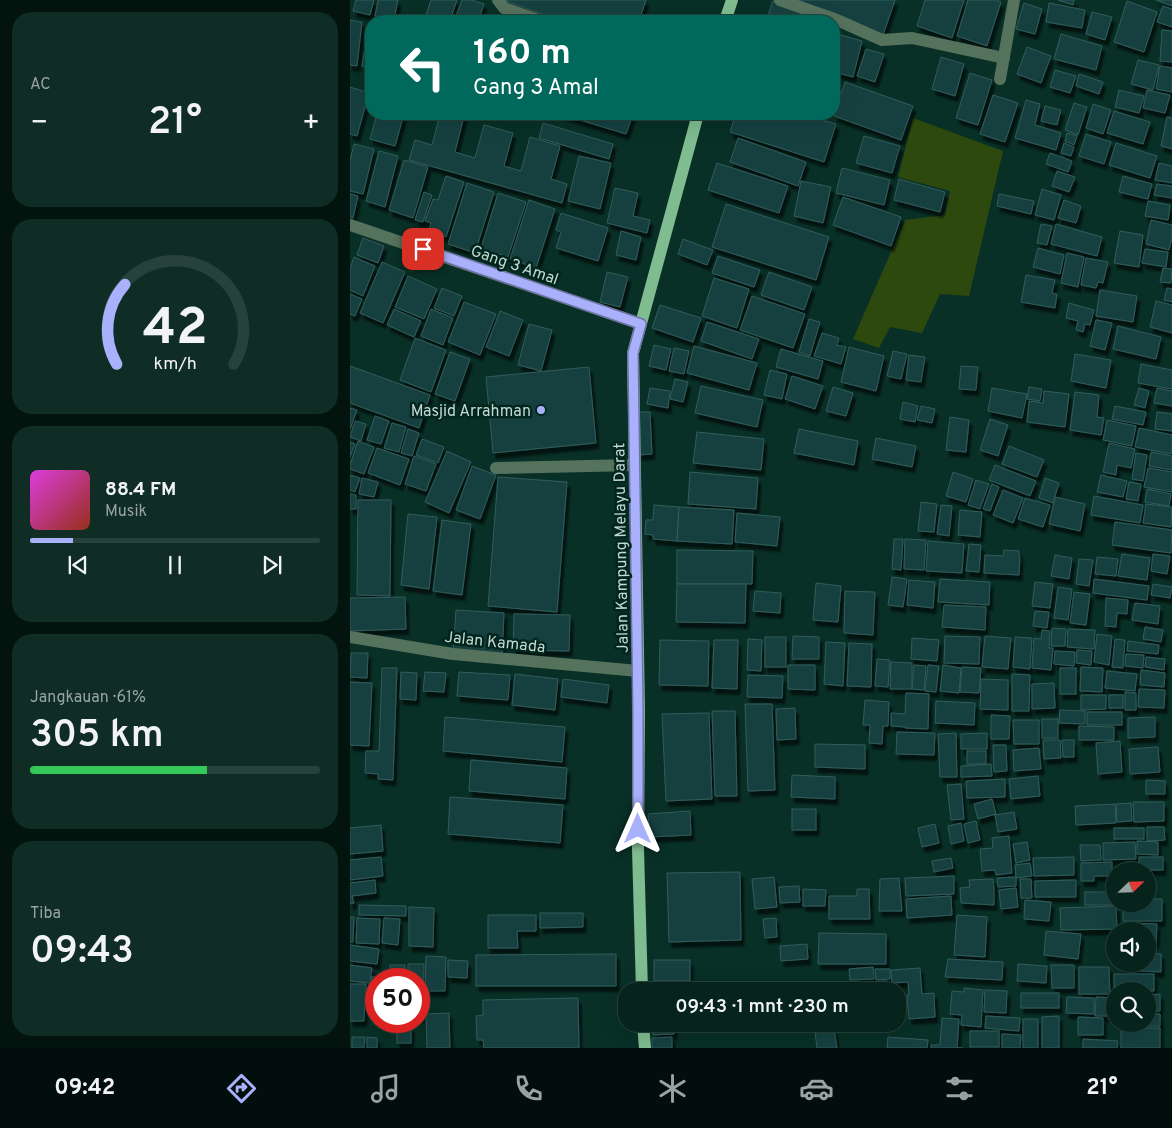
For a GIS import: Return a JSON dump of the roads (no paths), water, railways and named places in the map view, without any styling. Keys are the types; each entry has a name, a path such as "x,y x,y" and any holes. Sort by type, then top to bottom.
{"main road":[{"path":"727,15 732,0"},
{"name":"Jalan Kampung Melayu Darat","path":"642,982 638,849 638,671 633,353 696,120"},
{"path":"644,1032 645,1048"}],"street":[{"path":"498,0 504,8 524,15"},
{"path":"780,0 822,15"},
{"path":"1000,79 1014,0"},
{"path":"840,22 882,40 912,38 1004,58"},
{"name":"Gang 3 Amal","path":"350,225 641,324"},
{"path":"496,468 635,465"},
{"name":"Jalan Kamada","path":"350,637 453,654 638,671"}],"place":[{"name":"Masjid Arrahman","path":"541,410"}]}
